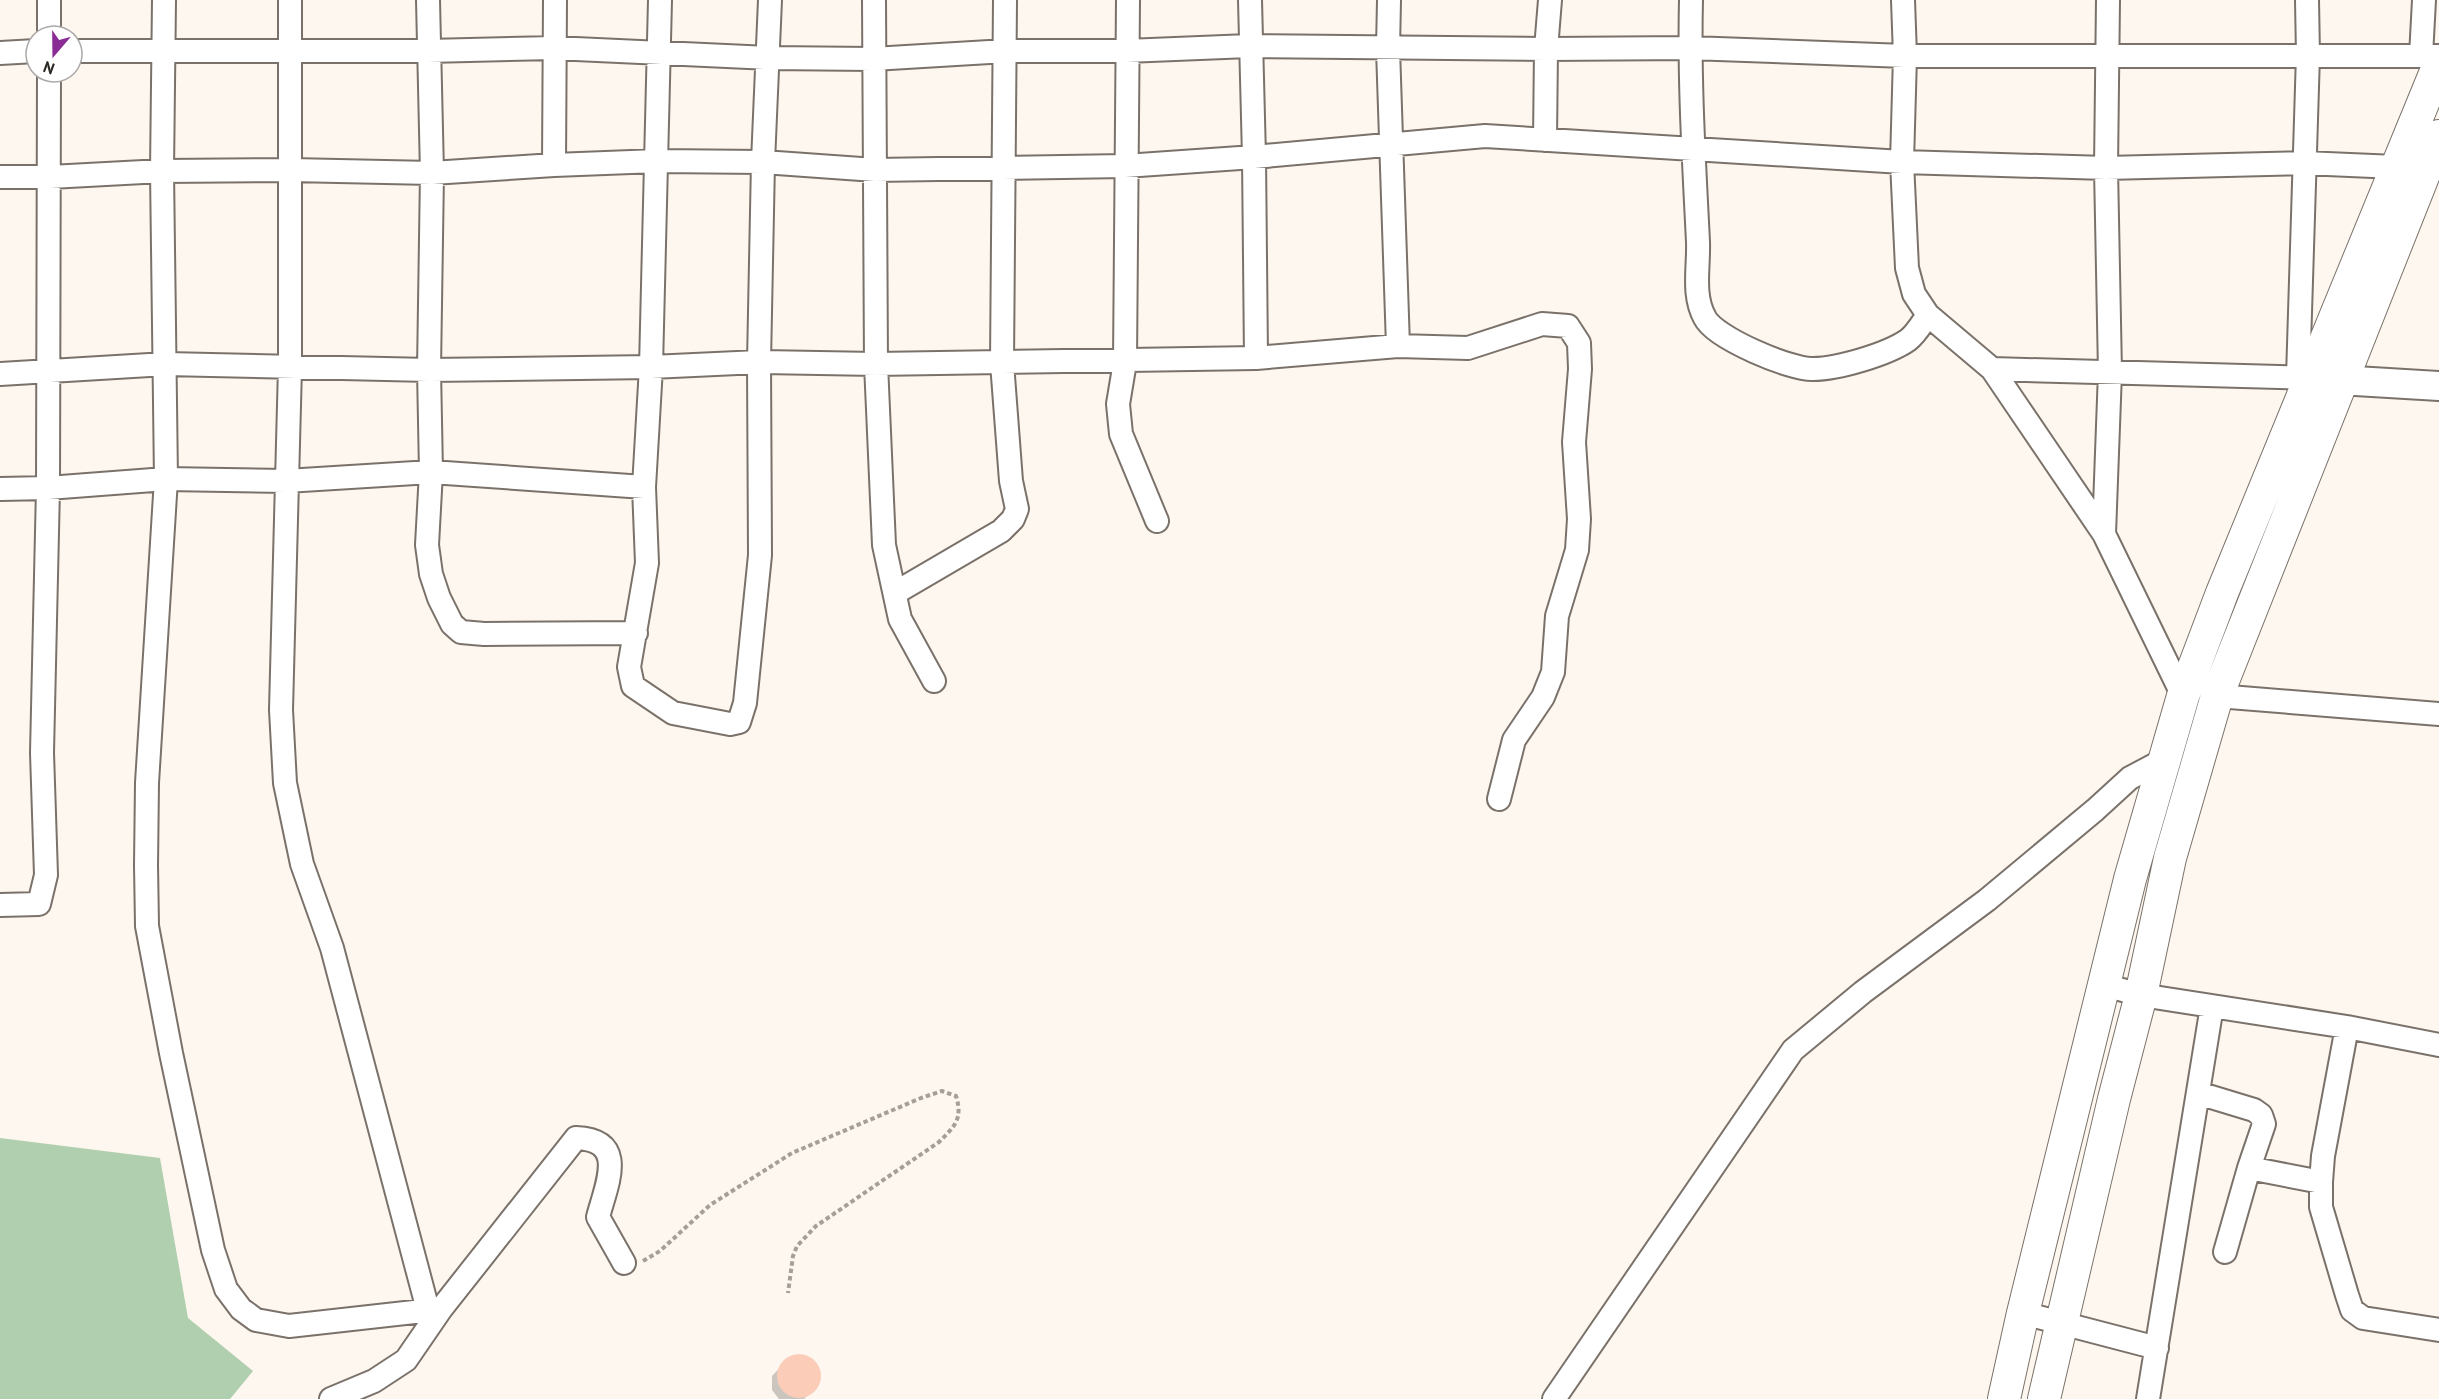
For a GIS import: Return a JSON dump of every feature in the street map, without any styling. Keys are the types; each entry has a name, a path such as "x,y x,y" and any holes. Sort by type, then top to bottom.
{"main road":[{"path":"2004,1399 2130,879 2183,696 2304,378 2396,167 2433,59"},
{"path":"2044,1399 2111,1111 2141,995 2170,858 2217,696 2435,154"}],"street":[{"path":"49,0 49,24"},
{"path":"164,0 162,171 166,479 147,783 147,926 171,1053 213,1250 225,1289 241,1309 256,1320 289,1326 435,1310"},
{"path":"290,0 290,367 281,710 285,783 302,864 332,948 435,1310"},
{"path":"428,0 432,173 429,370 431,472 427,545 431,574 443,607 452,624 461,632 484,634 636,633"},
{"path":"554,165 555,0"},
{"path":"660,0 651,367 644,486 647,562 636,633 628,667 633,686 673,713 730,724 739,722 745,703 760,555 759,362 763,162 770,0"},
{"path":"874,0 876,364 885,544 900,619 934,681"},
{"path":"895,593 1001,531 1013,519 1017,509 1011,481 1002,363 1005,0"},
{"path":"1128,0 1125,362 1118,404 1121,434 1157,521"},
{"path":"1250,0 1256,358"},
{"path":"1389,0 1388,49 1398,346"},
{"path":"1545,140 1546,49 1550,0"},
{"path":"1691,0 1690,48 1698,252 1697,296 1705,320 1730,340 1804,370 1831,369 1885,351 1909,339 1928,315"},
{"path":"1903,0 1905,56 1902,162 1908,268 1914,294 1928,315 1992,369 2104,534 2183,696"},
{"path":"2104,534 2110,372 2106,168 2108,0"},
{"path":"2304,378 2307,0"},
{"path":"84,51 428,51 554,48 768,58 873,59 1006,51 1126,51 1250,46 1388,49 1690,48 1905,56 2308,55 2433,59 2424,0"},
{"path":"0,53 24,52"},
{"path":"0,905 39,904 46,876 42,753 48,488 49,84"},
{"path":"0,177 50,177 162,171 291,170 432,173 657,161 763,162 875,170 1125,166 1485,136 1902,162 2106,168 2304,163 2396,167"},
{"path":"0,374 166,364 429,370 651,367 759,362 1002,363 1256,358 1398,346 1468,348 1542,324 1568,326 1579,343 1580,369 1574,442 1579,519 1577,550 1557,616 1553,672 1543,697 1514,740 1499,799"},
{"path":"1992,369 2304,378 2439,386"},
{"path":"0,489 48,488 166,479 286,481 431,472 644,486"},
{"path":"2217,696 2439,714"},
{"path":"1554,1399 1793,1050 1863,992 1987,900 2096,810 2130,778 2164,760"},
{"path":"2104,985 2141,995 2347,1027 2439,1045"},
{"path":"2148,1399 2212,1006"},
{"path":"2347,1027 2322,1156 2321,1207 2352,1310 2362,1318 2439,1330"},
{"path":"2198,1094 2254,1110 2261,1115 2264,1124 2248,1168 2225,1252"},
{"path":"331,1399 374,1381 406,1360 435,1310 576,1138 591,1138 602,1143 609,1154 609,1176 598,1217 624,1263"},
{"path":"2248,1168 2321,1182"},
{"path":"2023,1313 2157,1348"}],"path":[{"path":"624,1263 642,1261 660,1251 710,1205 792,1153 921,1098 942,1091 956,1096 960,1109 955,1126 939,1142 816,1226 797,1246 793,1256 788,1293"}],"green space":[{"path":"0,1138 160,1158 188,1318 253,1371 230,1399 0,1399"}],"building":[{"path":"799,1354 815,1360 821,1376 815,1392 799,1398 783,1392 777,1376 783,1360"}]}
